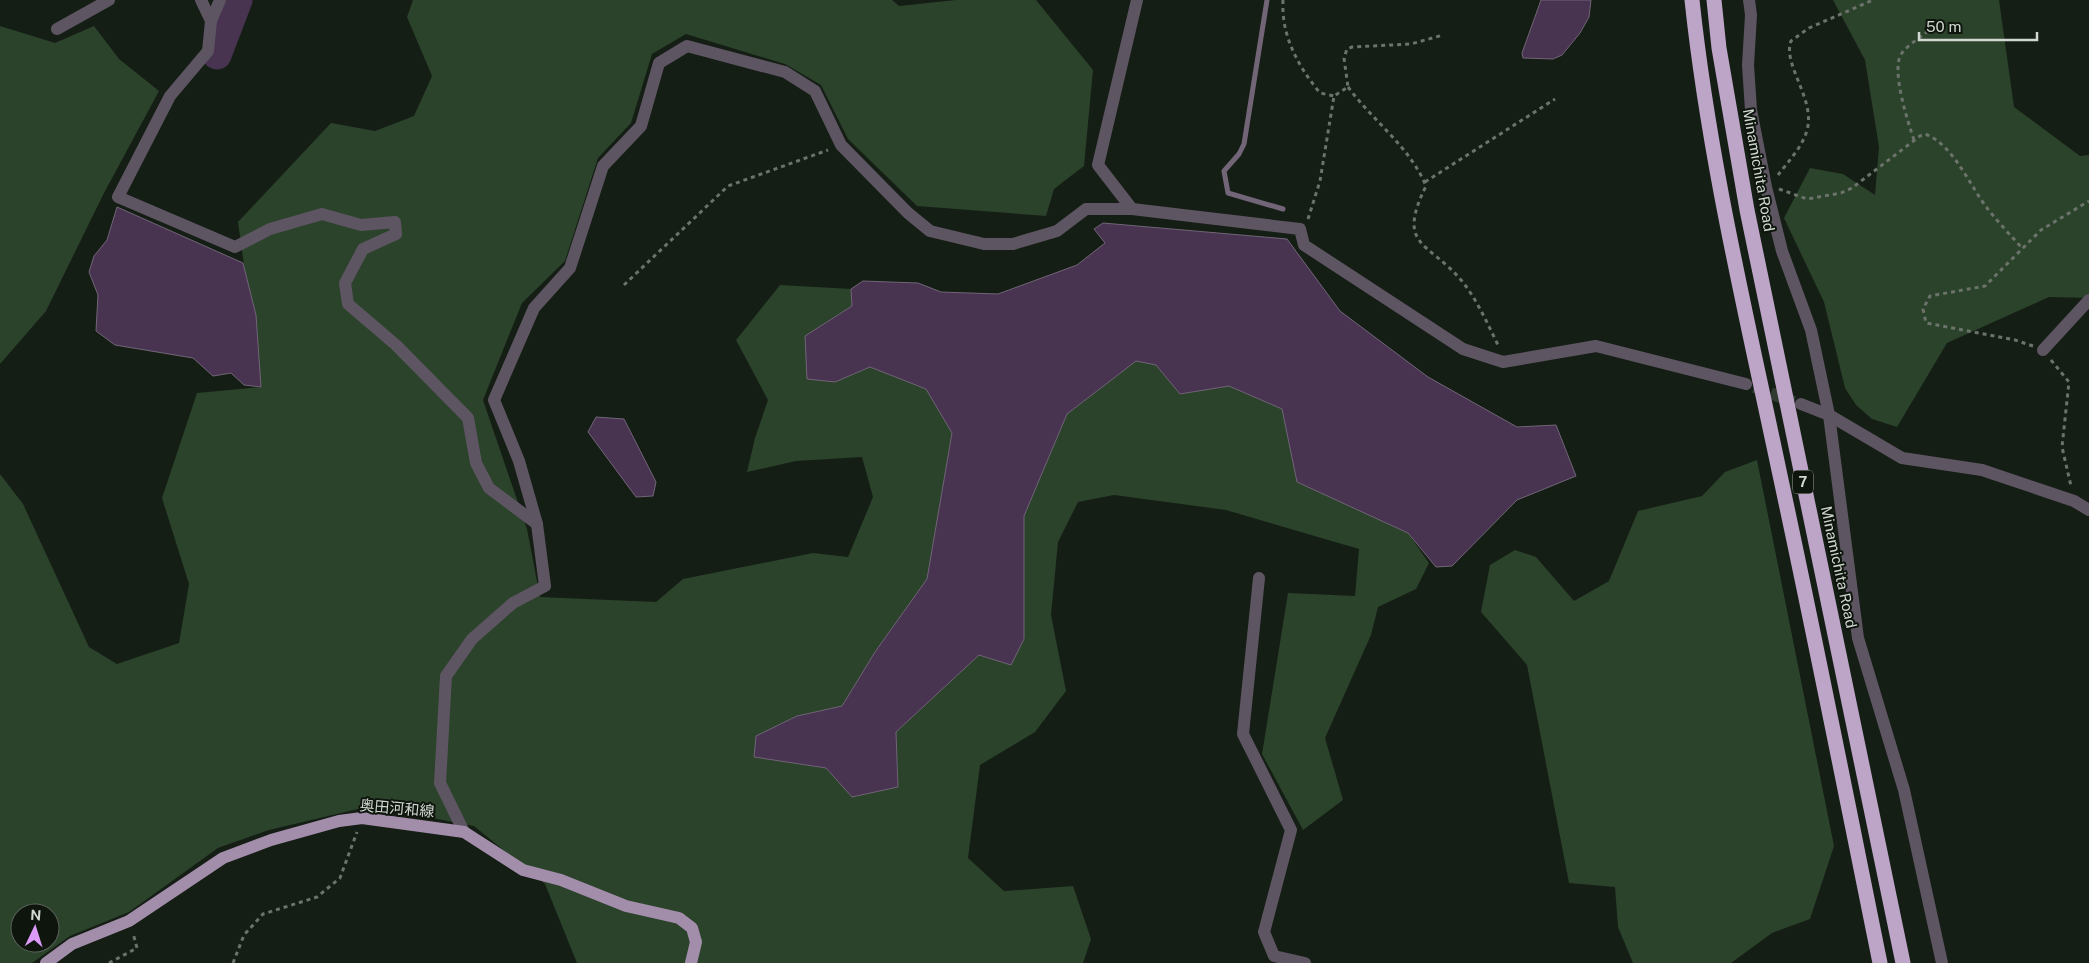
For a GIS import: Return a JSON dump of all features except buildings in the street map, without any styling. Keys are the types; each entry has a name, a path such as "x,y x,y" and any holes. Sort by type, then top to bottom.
{"highway":[{"name":"7","path":"1692,0 1696,42 1724,213 1783,486 1880,963"},
{"name":"Minamichita Road","path":"1714,0 1719,48 1747,210 1904,963"}],"main road":[{"name":"奥田河和線","path":"46,963 72,944 129,920 223,858 271,840 339,821 362,818 464,832 523,870 561,880 626,906 680,918 692,928 696,942 691,963"}],"street":[{"path":"57,29 109,0"},
{"path":"201,0 212,21"},
{"path":"220,0 212,21 208,51 170,96 118,197 235,247 270,229 322,214 361,225 395,222 396,234 364,249 345,283 348,304 396,345 468,418 476,463 489,488 537,524"},
{"path":"1132,209 1098,165 1138,0"},
{"path":"1749,0 1748,65 1751,110 1782,251 1811,330 1828,415 1858,638 1904,790 1942,963"},
{"path":"464,832 440,783 446,676 472,638 513,603 545,586 537,524 519,462 494,400 534,308 570,268 603,166 641,126 659,63 687,46 785,72 815,91 841,145 908,213 930,231 984,244 1013,244 1057,231 1086,209 1132,209 1300,229 1304,245 1463,349 1503,362 1596,346 1746,384"},
{"path":"2043,350 2089,300"},
{"path":"1801,404 1828,415 1902,458 1982,470 2074,500 2089,510"},
{"path":"1259,578 1243,734 1291,830 1264,932 1274,956 1305,963"}],"path":[{"path":"1283,0 1284,28 1293,52 1320,93 1334,96 1348,88"},
{"path":"1873,0 1805,30 1791,41 1789,52 1803,90 1809,122 1804,138 1768,187 1807,199 1841,193 1852,188 1885,165 1914,140 1925,134 1936,140 1959,166 1986,207 2023,249"},
{"path":"1914,140 1900,87 1899,59 1902,53 1929,30"},
{"path":"1443,35 1411,44 1352,47 1347,49 1344,58 1348,88 1361,105 1415,163 1426,186 1414,216 1414,226 1418,242 1450,270 1468,289 1500,349 1503,362"},
{"path":"1300,229 1307,222 1316,196 1334,96"},
{"path":"1425,182 1555,98"},
{"path":"624,285 728,186 841,145"},
{"path":"2074,500 2062,447 2069,382 2043,350 2015,340 1926,323 1923,309 1930,296 1986,286 2041,230 2089,201"},
{"path":"233,963 244,935 263,914 317,897 340,878 362,818"},
{"path":"109,963 137,948 129,920"}],"green space":[{"path":"413,0 892,0 899,6 956,0 1036,0 1093,70 1084,166 1054,189 1046,216 917,206 848,139 821,85 785,64 686,34 652,54 631,123 598,158 565,261 522,303 483,400 527,529 540,597 656,602 683,579 813,553 848,557 873,497 862,457 796,461 747,472 755,438 768,400 736,340 780,285 851,289 852,306 805,336 835,382 870,367 926,389 952,433 927,579 875,652 842,706 797,716 755,757 826,768 852,797 898,787 896,732 979,655 1011,665 1023,575 1024,516 1067,414 1136,361 1156,365 1180,394 1229,386 1282,409 1298,482 1408,533 1429,563 1416,589 1378,607 1371,635 1325,738 1343,800 1303,830 1262,754 1288,593 1355,596 1359,549 1226,510 1114,495 1078,502 1058,542 1051,615 1066,691 1035,732 980,765 968,858 1004,891 1073,886 1091,939 1083,963 577,963 545,884 474,826 396,811 362,808 269,830 218,848 129,912 70,936 60,943 60,903 10,903 10,953 46,953 32,963 0,963 0,474 23,504 89,647 117,664 179,643 189,584 162,498 197,393 261,387 238,222 331,123 375,131 414,116 432,76 407,17"},
{"path":"1833,0 1999,0 2014,107 2080,156 2089,155 2089,298 2049,297 1947,343 1897,427 1872,419 1856,405 1845,388 1824,302 1784,218 1810,168 1843,174 1875,195 1879,147 1865,60"},
{"path":"0,26 55,43 94,26 119,59 159,91 104,193 46,311 0,364"},
{"path":"1757,460 1834,846 1810,919 1772,933 1731,963 1633,963 1618,927 1615,887 1569,883 1527,665 1481,612 1490,565 1515,550 1536,557 1574,601 1609,581 1638,511 1702,496 1725,472"}],"shaded area":[{"path":"1541,0 1591,0 1589,17 1580,33 1562,55 1553,59 1523,58 1522,53"},
{"path":"117,207 243,263 256,315 261,387 244,385 231,373 213,376 193,358 115,345 96,331 98,295 89,272 94,256 107,240"},
{"path":"1103,223 1287,239 1340,311 1428,377 1517,427 1556,425 1576,476 1517,500 1452,566 1436,567 1408,533 1297,482 1282,409 1229,386 1180,394 1156,365 1136,361 1067,414 1024,516 1024,639 1011,665 979,655 896,732 898,787 852,797 826,768 754,757 756,736 797,716 842,706 875,652 927,579 952,433 926,389 870,367 835,382 807,379 805,336 852,306 851,289 863,281 918,283 941,292 998,294 1077,265 1105,243 1094,229"},
{"path":"596,417 624,419 656,482 653,496 636,497 588,432"}],"waterway":[{"path":"217,55 238,0"},
{"path":"1267,0 1244,144 1239,154 1224,171 1228,193 1283,209"}],"tunnel":[{"path":"1754,387 1794,402"}]}
